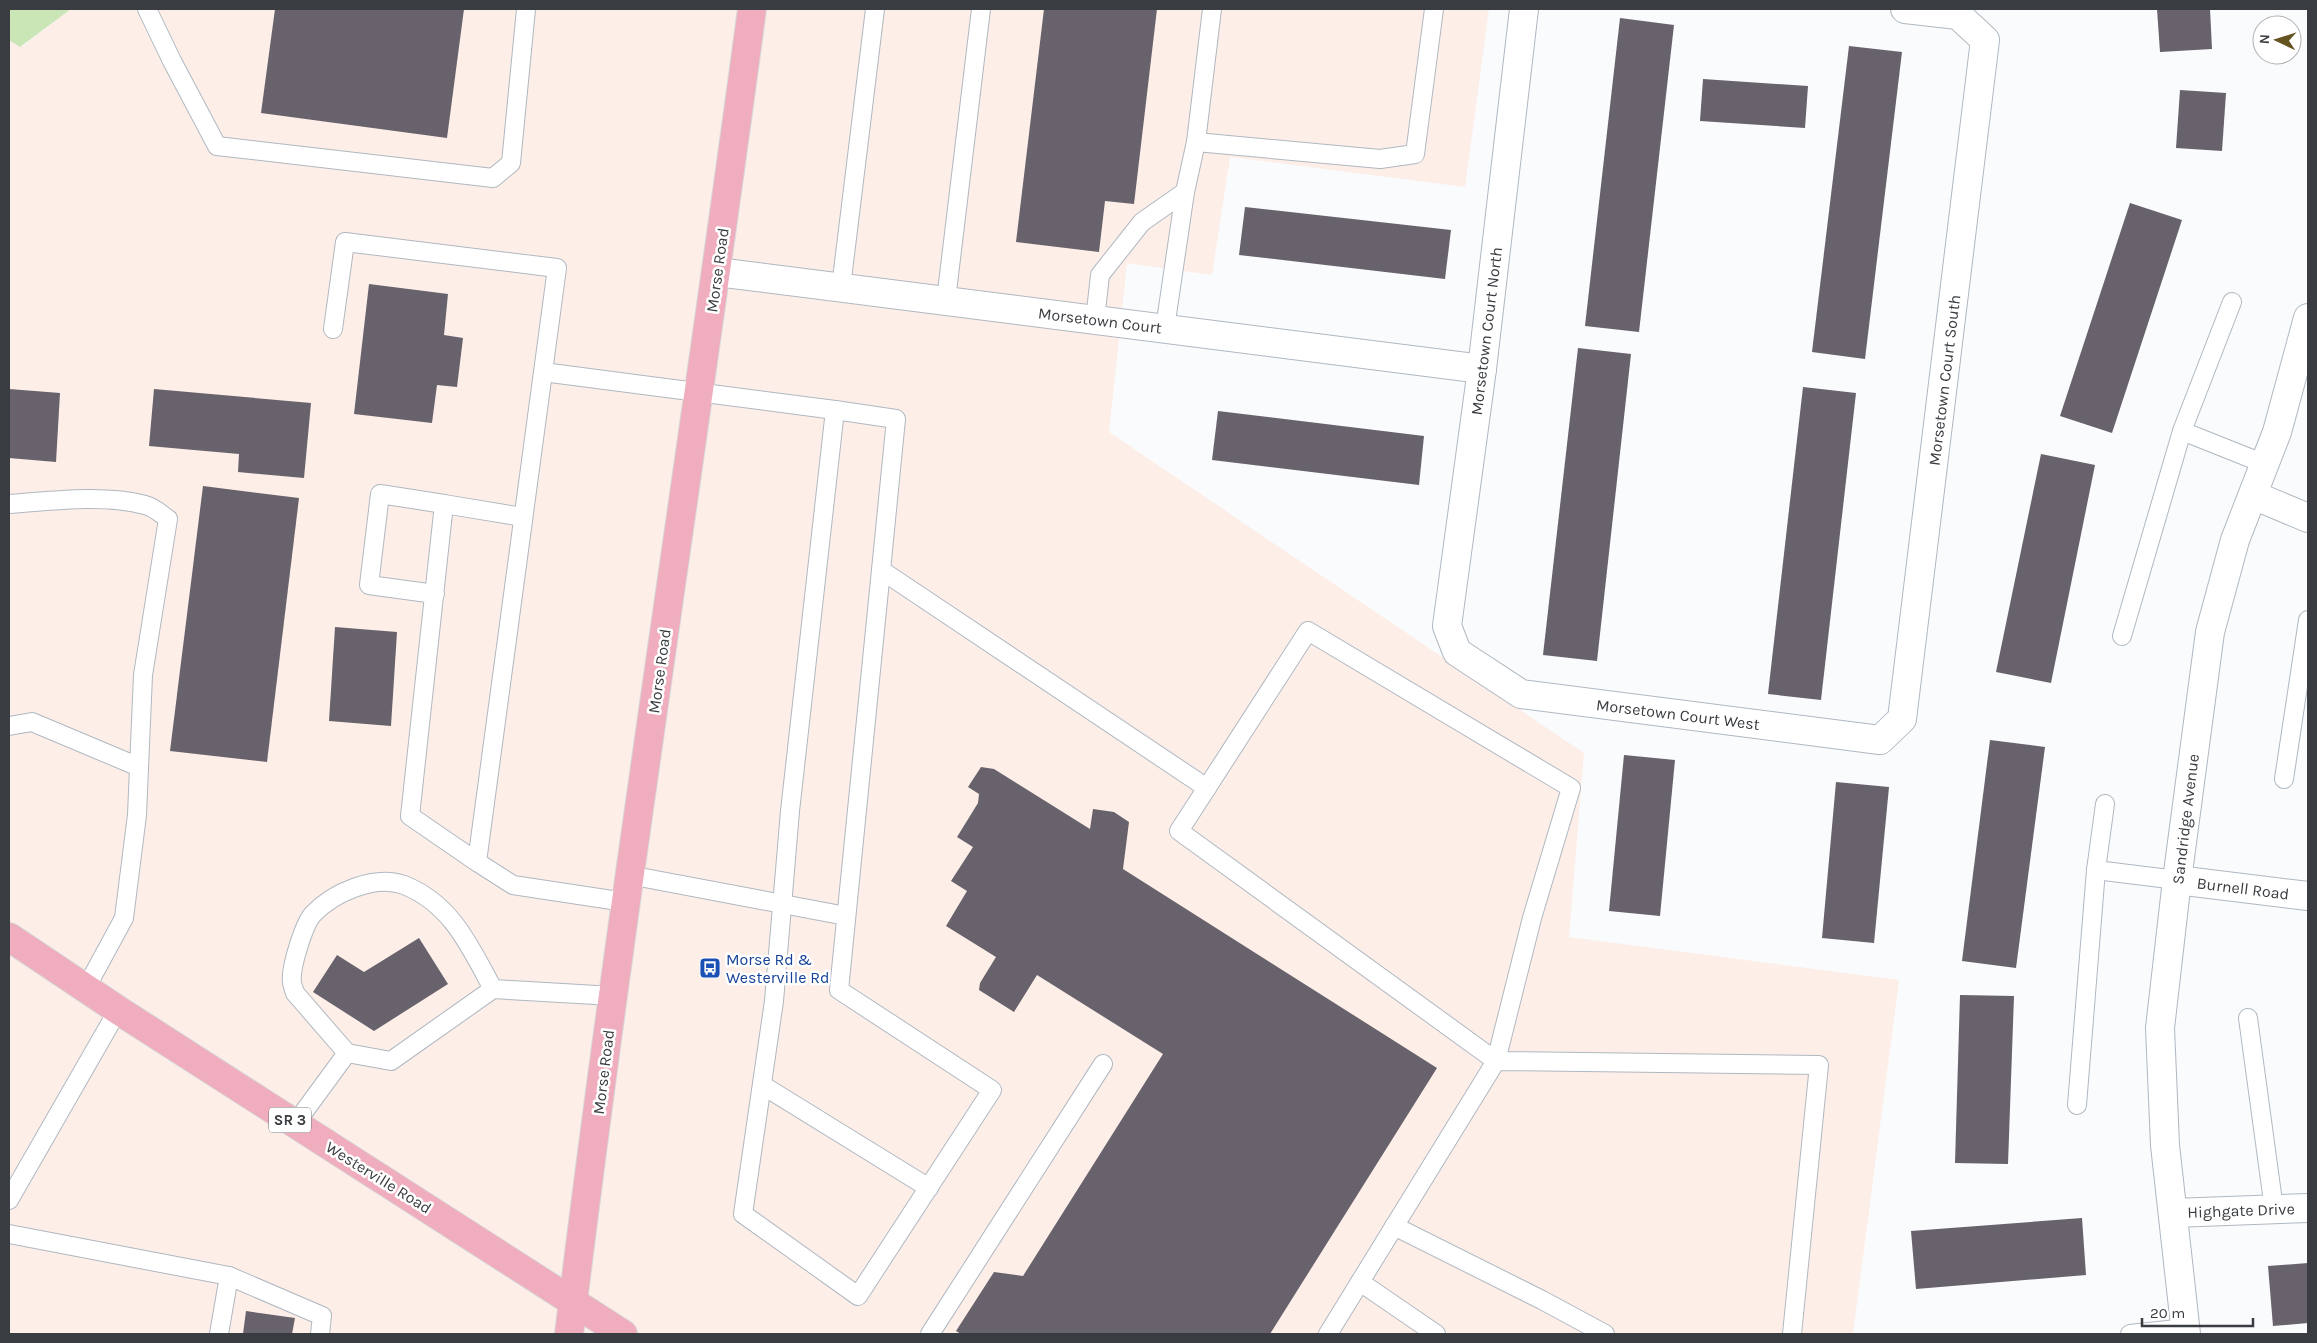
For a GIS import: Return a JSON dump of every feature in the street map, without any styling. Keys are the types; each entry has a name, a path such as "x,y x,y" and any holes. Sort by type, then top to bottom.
{"main road":[{"name":"Morse Road","path":"569,1334 625,902 700,393 752,9"},
{"name":"Westerville Road","path":"9,937 118,1010 573,1300 623,1334"}],"street":[{"name":"Morsetown Court North","path":"1457,652 1447,626 1482,369 1524,9"},
{"name":"Morsetown Court South","path":"1902,719 1985,40 1958,15 1905,9"},
{"name":"Morsetown Court","path":"717,272 1482,369"},
{"name":"Sandridge Avenue","path":"2186,1331 2165,1145 2160,1028 2177,880 2210,632 2235,540 2277,432 2306,333"},
{"path":"2253,495 2308,518"},
{"name":"Morsetown Court West","path":"1457,652 1521,694 1880,740 1902,719"},
{"name":"Burnell Road","path":"2177,880 2308,896"},
{"name":"Highgate Drive","path":"2173,1213 2308,1208"}],"lane":[{"path":"148,9 172,61 216,146 494,178 511,163 526,9"},
{"path":"841,287 875,9"},
{"path":"946,300 981,9"},
{"path":"1165,328 1185,192 1196,142 1212,9"},
{"path":"1196,142 1380,159 1414,154 1434,9"},
{"path":"1095,320 1100,275 1142,222 1185,192"},
{"path":"333,329 345,242 557,268 477,862"},
{"path":"2122,636 2182,431 2232,302"},
{"path":"543,372 835,410 896,419 839,990 992,1090 858,1296 743,1214 774,1001 782,904 835,410"},
{"path":"2182,431 2265,464"},
{"path":"435,594 369,584 380,494 524,517"},
{"path":"9,504 91,499 146,505 168,519 142,675 137,814 124,918 86,988"},
{"path":"444,504 410,816 513,885 625,902"},
{"path":"881,570 1207,788"},
{"path":"2284,779 2308,620"},
{"path":"1328,1334 1496,1061 1532,918 1572,788 1308,631 1180,831 1496,1061 1819,1065 1792,1334"},
{"path":"9,726 32,722 139,767"},
{"path":"2077,1105 2096,870 2105,804"},
{"path":"2096,870 2177,880"},
{"path":"629,874 846,916"},
{"path":"493,989 459,927 436,904 403,885 388,882 375,882 345,891 332,898 312,914 303,933 292,980 295,993 347,1053 391,1060 493,989 613,996"},
{"path":"9,1200 118,1010"},
{"path":"2248,1018 2274,1209"},
{"path":"295,1124 347,1053"},
{"path":"930,1334 1103,1064"},
{"path":"762,1086 928,1188"},
{"path":"1394,1226 1542,1300 1604,1334"},
{"path":"9,1234 229,1276 322,1316 320,1334"},
{"path":"220,1334 229,1276"},
{"path":"1360,1282 1436,1334"},
{"path":"2130,1334 2186,1331"}],"shaded area":[{"path":"71,9 1489,9 1465,187 1230,157 1212,275 1127,263 1109,432 1584,753 1569,937 1899,980 1853,1334 9,1334 9,40 21,47"}],"green space":[{"path":"9,9 71,9 20,47 9,40"}],"building":[{"path":"275,9 464,9 447,138 261,113"},
{"path":"1044,9 1157,9 1134,204 1105,201 1099,252 1016,242"},
{"path":"2157,9 2210,9 2212,49 2160,52"},
{"path":"1620,18 1674,25 1639,332 1585,326"},
{"path":"1849,46 1902,52 1865,359 1812,352"},
{"path":"1703,79 1808,86 1805,128 1700,121"},
{"path":"2180,90 2226,93 2222,151 2176,148"},
{"path":"2130,203 2182,220 2112,433 2060,416"},
{"path":"1245,207 1451,230 1445,279 1239,255"},
{"path":"369,284 448,294 444,335 463,338 457,387 437,385 432,423 354,414"},
{"path":"1578,348 1631,354 1597,661 1543,655"},
{"path":"1803,387 1856,393 1821,700 1768,694"},
{"path":"9,389 60,393 56,462 9,458"},
{"path":"154,389 311,403 304,478 238,472 239,454 149,446"},
{"path":"1218,411 1424,436 1419,485 1212,460"},
{"path":"2041,454 2095,465 2051,683 1996,672"},
{"path":"203,486 299,498 267,762 170,751"},
{"path":"335,627 397,632 391,726 329,721"},
{"path":"1990,740 2045,747 2016,968 1962,961"},
{"path":"1624,755 1675,760 1660,916 1609,911"},
{"path":"981,767 994,769 1090,829 1093,809 1114,812 1129,822 1123,869 1437,1068 1270,1334 961,1334 956,1331 994,1272 1023,1276 1163,1054 1037,975 1014,1012 979,990 980,983 996,957 946,926 967,891 951,881 973,847 957,837 978,803 979,794 968,787"},
{"path":"1836,782 1889,787 1874,943 1822,938"},
{"path":"419,938 448,984 374,1031 313,992 337,955 364,972"},
{"path":"1960,995 2014,996 2008,1164 1955,1163"},
{"path":"2082,1218 2086,1275 1916,1289 1911,1231"},
{"path":"2308,1263 2308,1323 2273,1326 2268,1266"},
{"path":"246,1311 295,1318 292,1334 243,1334"}],"place":[{"name":"Morse Rd & Westerville Rd","path":"710,968"}]}
